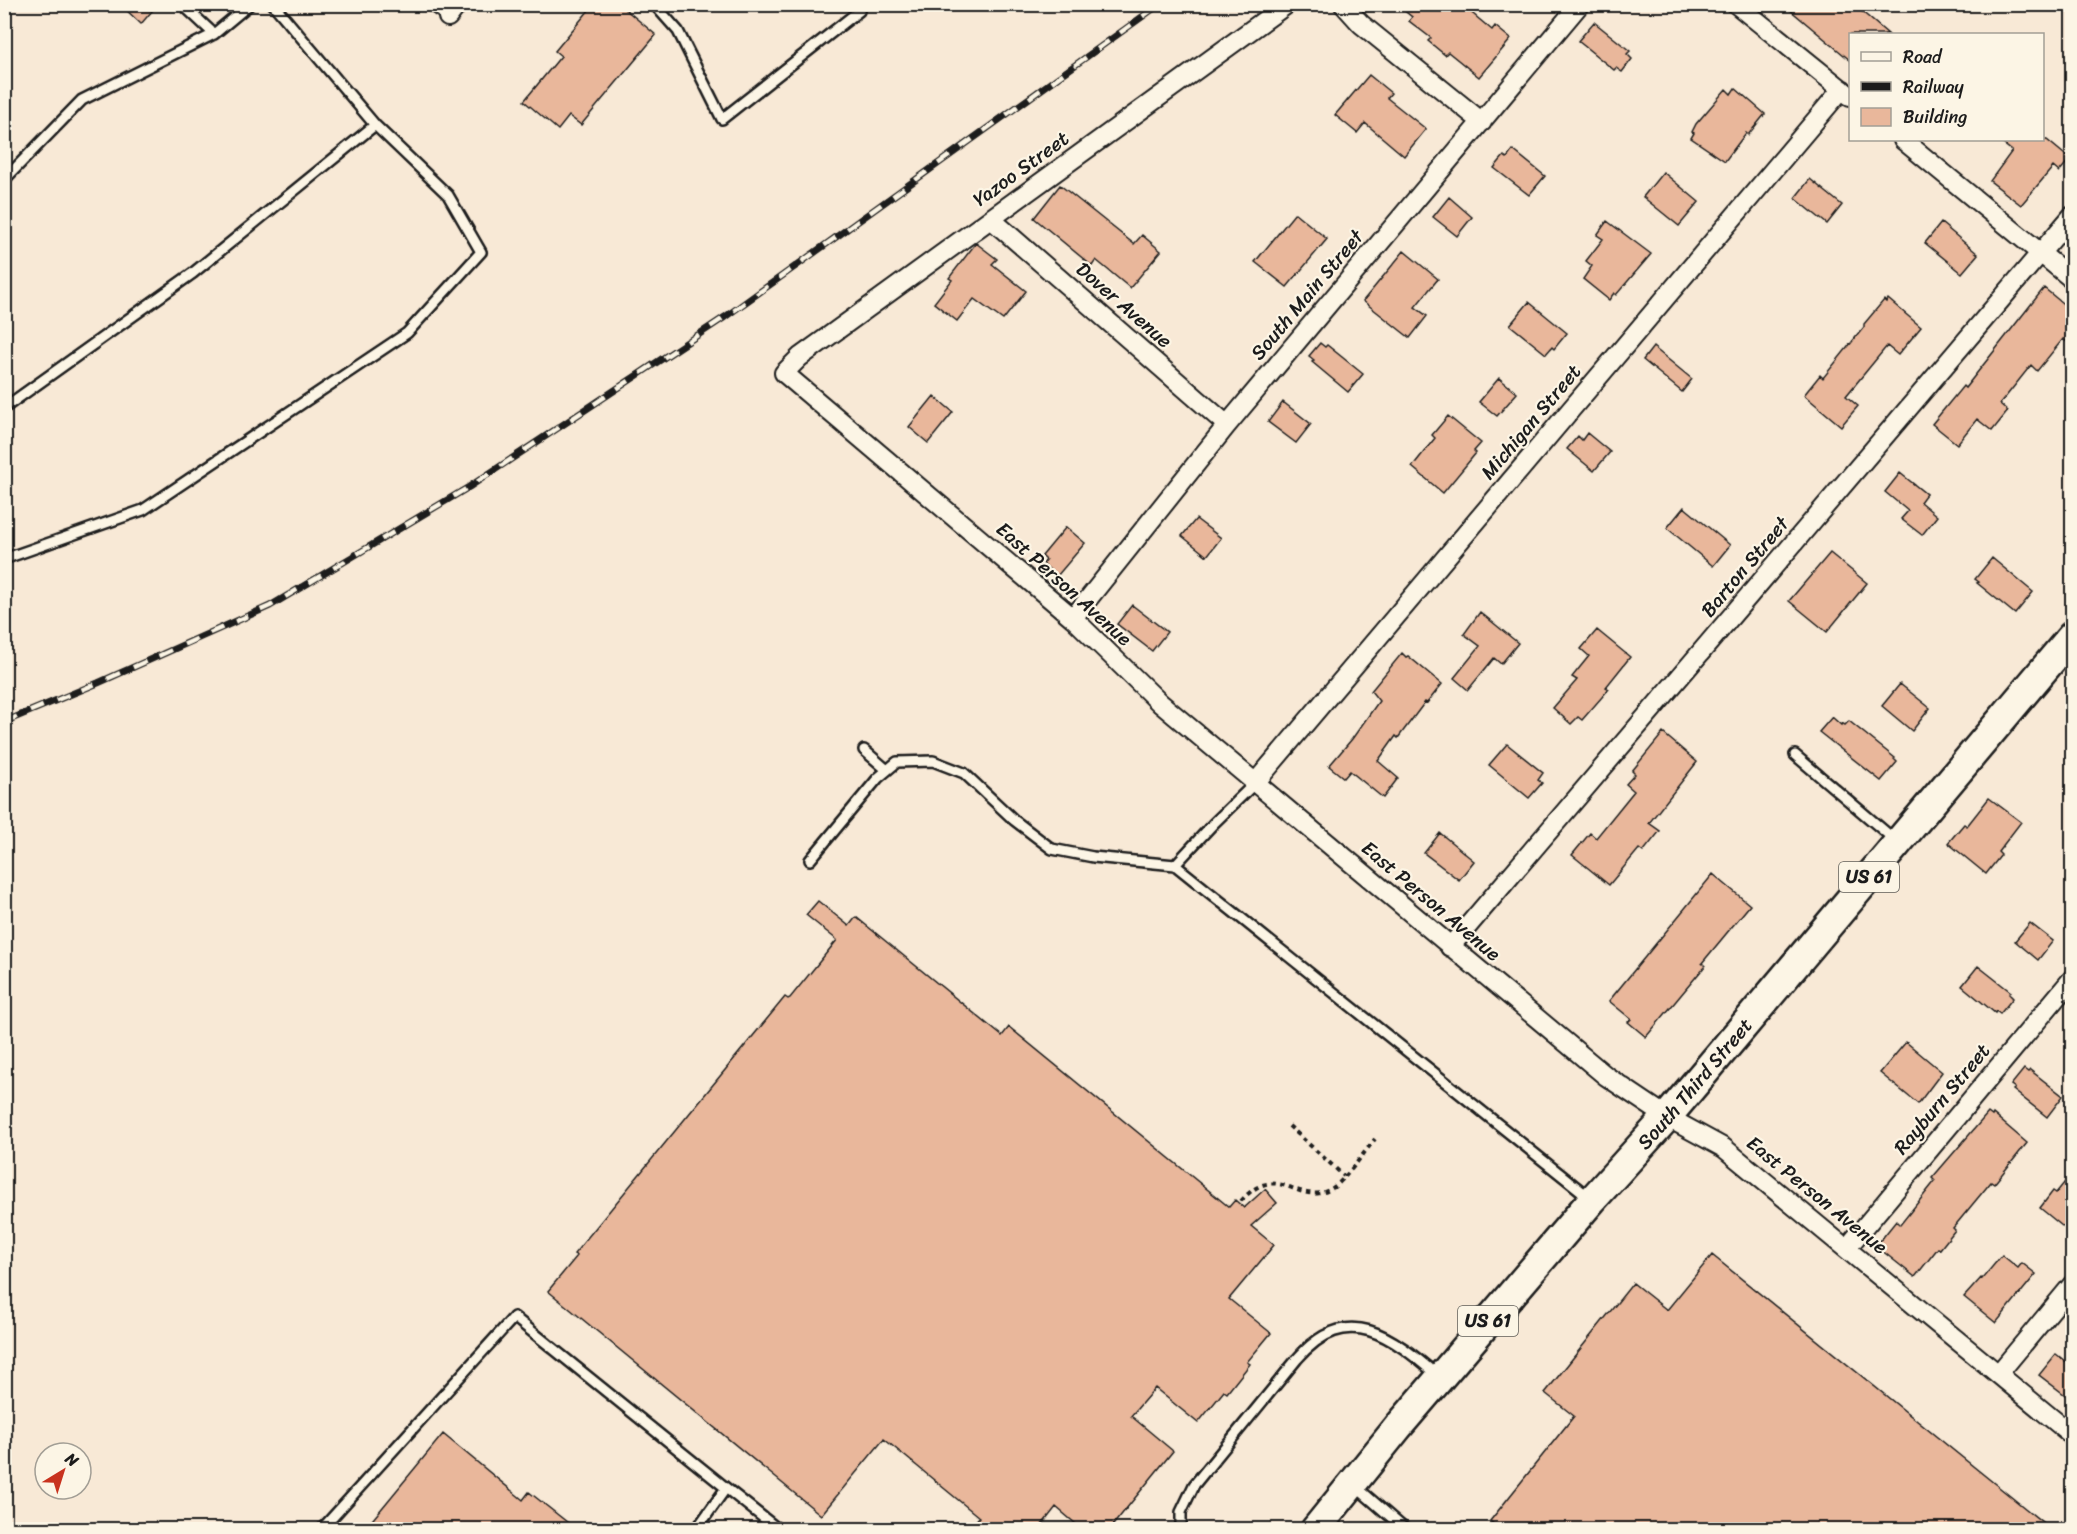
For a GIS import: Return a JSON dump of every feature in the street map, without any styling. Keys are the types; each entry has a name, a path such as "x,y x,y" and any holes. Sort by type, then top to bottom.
{"main road":[{"name":"South Third Street","path":"1315,1530 1440,1378 1592,1200 1666,1118 2073,636"}],"street":[{"name":"Yazoo Street","path":"784,373 801,357 1287,4"},
{"path":"1343,4 1361,24 1482,122"},
{"name":"South Main Street","path":"1073,618 1227,425 1580,4"},
{"path":"1736,4 1846,93"},
{"name":"Michigan Street","path":"1255,783 1846,93"},
{"path":"1904,141 2073,279"},
{"name":"Barton Street","path":"1450,947 2073,216"},
{"name":"Dover Avenue","path":"990,219 1227,425"},
{"name":"East Person Avenue","path":"784,373 1073,618 1160,704 1606,1076 1666,1118 1724,1148 2073,1435"},
{"name":"Rayburn Street","path":"1847,1248 2073,979"},
{"path":"1999,1373 2073,1285"}],"lane":[{"path":"182,4 214,33"},
{"path":"4,180 82,100 214,33 250,4"},
{"path":"4,559 143,510 407,333 480,252 448,195 375,124 273,4"},
{"path":"429,4 453,11"},
{"path":"654,4 678,31 722,119 859,11 854,4"},
{"path":"4,408 193,273 375,124"},
{"path":"864,750 887,770"},
{"path":"1795,755 1898,843"},
{"path":"810,860 857,802 897,762 933,761 964,773 1014,820 1052,849 1093,857 1175,865 1592,1200"},
{"path":"1175,865 1255,783"},
{"path":"321,1530 514,1317 779,1530"},
{"path":"1181,1530 1181,1512 1194,1485 1297,1359 1315,1341 1348,1328 1379,1333 1406,1349 1440,1378"},
{"path":"1352,1484 1406,1530"},
{"path":"696,1530 726,1488"}],"path":[{"path":"1289,1126 1344,1176"},
{"path":"1241,1201 1257,1186 1267,1183 1278,1183 1307,1192 1318,1193 1330,1190 1375,1139"}],"building":[{"path":"120,4 158,4 141,24"},
{"path":"594,4 619,4 656,35 581,125 569,116 558,130 524,101 561,56 555,51"},
{"path":"1396,4 1461,4 1492,30 1495,26 1511,39 1479,77 1448,52 1445,55 1428,41 1431,38 1409,21 1412,17"},
{"path":"1783,4 1853,4 1887,33 1849,33 1849,59"},
{"path":"1594,22 1630,51 1627,54 1632,59 1622,72 1616,68 1614,70 1578,41"},
{"path":"1369,75 1391,93 1387,98 1426,129 1404,156 1365,123 1357,133 1335,115"},
{"path":"1735,88 1765,114 1748,135 1746,133 1725,161 1691,138 1696,124 1726,89 1731,94"},
{"path":"2047,140 2070,159 2059,172 2053,167 2021,205 1990,181 2012,151 1999,141"},
{"path":"1513,150 1545,176 1529,195 1494,168 1504,156 1507,158"},
{"path":"1663,172 1699,202 1679,226 1643,197"},
{"path":"1810,179 1842,205 1827,224 1795,198"},
{"path":"1060,185 1134,244 1142,235 1161,251 1130,288 1096,260 1092,266 1034,218"},
{"path":"1449,197 1472,217 1457,236 1433,217"},
{"path":"1295,213 1327,239 1287,287 1255,262"},
{"path":"1607,221 1651,254 1609,300 1583,279 1592,266 1586,261 1603,239 1597,235"},
{"path":"1941,223 1978,254 1962,273 1925,243"},
{"path":"976,243 997,259 992,264 1026,291 1003,320 974,299 957,321 934,303 952,280 949,278"},
{"path":"1404,251 1438,279 1415,307 1427,316 1410,338 1363,301"},
{"path":"2044,288 2073,312 2073,347 2063,339 2037,371 2031,365 2000,404 2008,411 1992,431 1977,419 1957,444 1932,424 1963,386 1965,388"},
{"path":"1888,299 1921,327 1898,355 1887,346 1846,396 1858,406 1841,426 1804,395 1820,375 1823,378 1864,327 1864,324 1884,300 1886,302"},
{"path":"1529,302 1567,333 1554,349 1552,347 1546,354 1510,325"},
{"path":"1320,343 1325,347 1327,345 1363,374 1348,392 1312,362 1314,360 1309,356"},
{"path":"1653,347 1692,379 1682,392 1643,360"},
{"path":"1499,378 1517,393 1497,416 1479,402"},
{"path":"934,396 953,412 928,443 909,427"},
{"path":"1283,402 1311,424 1296,443 1268,422"},
{"path":"1448,416 1481,443 1474,451 1476,453 1443,493 1412,467 1435,438 1432,435"},
{"path":"1587,433 1610,452 1594,471 1567,449 1578,436 1582,440"},
{"path":"1900,473 1926,494 1920,502 1937,516 1922,535 1901,519 1908,511 1885,492"},
{"path":"1684,507 1730,545 1713,566 1667,528"},
{"path":"1196,519 1221,538 1207,556 1182,536"},
{"path":"1066,527 1085,543 1057,576 1043,564 1046,560 1042,556"},
{"path":"1830,553 1867,583 1827,632 1789,601"},
{"path":"1992,558 2033,592 2015,614 1975,579"},
{"path":"1132,605 1167,632 1152,651 1117,624"},
{"path":"1480,612 1518,643 1501,664 1494,658 1468,690 1454,678 1480,646 1464,634"},
{"path":"1597,630 1630,657 1606,687 1609,689 1582,720 1578,717 1571,724 1553,708 1577,680 1572,677 1589,656 1581,649"},
{"path":"1402,653 1442,684 1427,703 1425,702 1398,738 1396,736 1378,761 1398,778 1383,798 1350,771 1344,778 1329,766 1379,701 1371,691"},
{"path":"1900,684 1930,708 1912,731 1882,706"},
{"path":"1832,717 1841,725 1849,721 1895,758 1897,762 1881,781 1819,732"},
{"path":"1663,733 1697,762 1649,823 1660,831 1643,852 1639,849 1609,885 1572,855 1590,833 1596,838 1634,791 1626,784 1635,774 1632,771"},
{"path":"1507,744 1543,773 1538,780 1542,783 1529,798 1489,765"},
{"path":"1989,798 2021,822 1998,852 2001,855 1986,874 1948,843 1964,824 1967,826"},
{"path":"1440,833 1474,861 1459,880 1424,853"},
{"path":"1713,874 1750,905 1702,963 1705,966 1646,1037 1628,1022 1631,1019 1609,1001"},
{"path":"818,901 849,926 856,917 1002,1036 1009,1027 1229,1207 1235,1200 1244,1208 1265,1189 1277,1203 1251,1226 1274,1245 1229,1299 1271,1333 1247,1362 1250,1364 1227,1393 1224,1391 1198,1423 1155,1388 1131,1416 1173,1451 1109,1530 1083,1530 1056,1507 1038,1530 969,1530 979,1517 884,1439 821,1515 548,1291 577,1256 574,1254 785,997 790,998 837,940 806,915"},
{"path":"2030,923 2053,941 2038,960 2015,941"},
{"path":"1978,966 2011,992 2009,994 2013,998 2000,1014 1996,1011 1995,1013 1962,986"},
{"path":"1906,1042 1942,1072 1918,1104 1880,1073"},
{"path":"2024,1069 2028,1072 2030,1070 2063,1096 2047,1117 2013,1090 2015,1088 2011,1085"},
{"path":"1988,1113 1992,1116 1993,1114 2027,1143 1994,1184 1991,1182 1953,1228 1955,1230 1940,1249 1938,1248 1915,1277 1876,1246 1896,1221 1900,1225 1935,1181 1932,1178"},
{"path":"2073,1172 2073,1235 2040,1208 2053,1191 2056,1193"},
{"path":"1712,1255 2052,1530 1501,1530 1490,1521 1574,1416 1545,1393 1633,1283 1667,1310"},
{"path":"2002,1255 2018,1268 2022,1263 2036,1274 1996,1323 1964,1297"},
{"path":"2056,1354 2073,1367 2073,1401 2039,1375"},
{"path":"443,1434 523,1500 529,1492 577,1530 364,1530"}],"railway":[{"path":"4,722 98,683 270,606 469,487 725,317 1160,4"}]}
